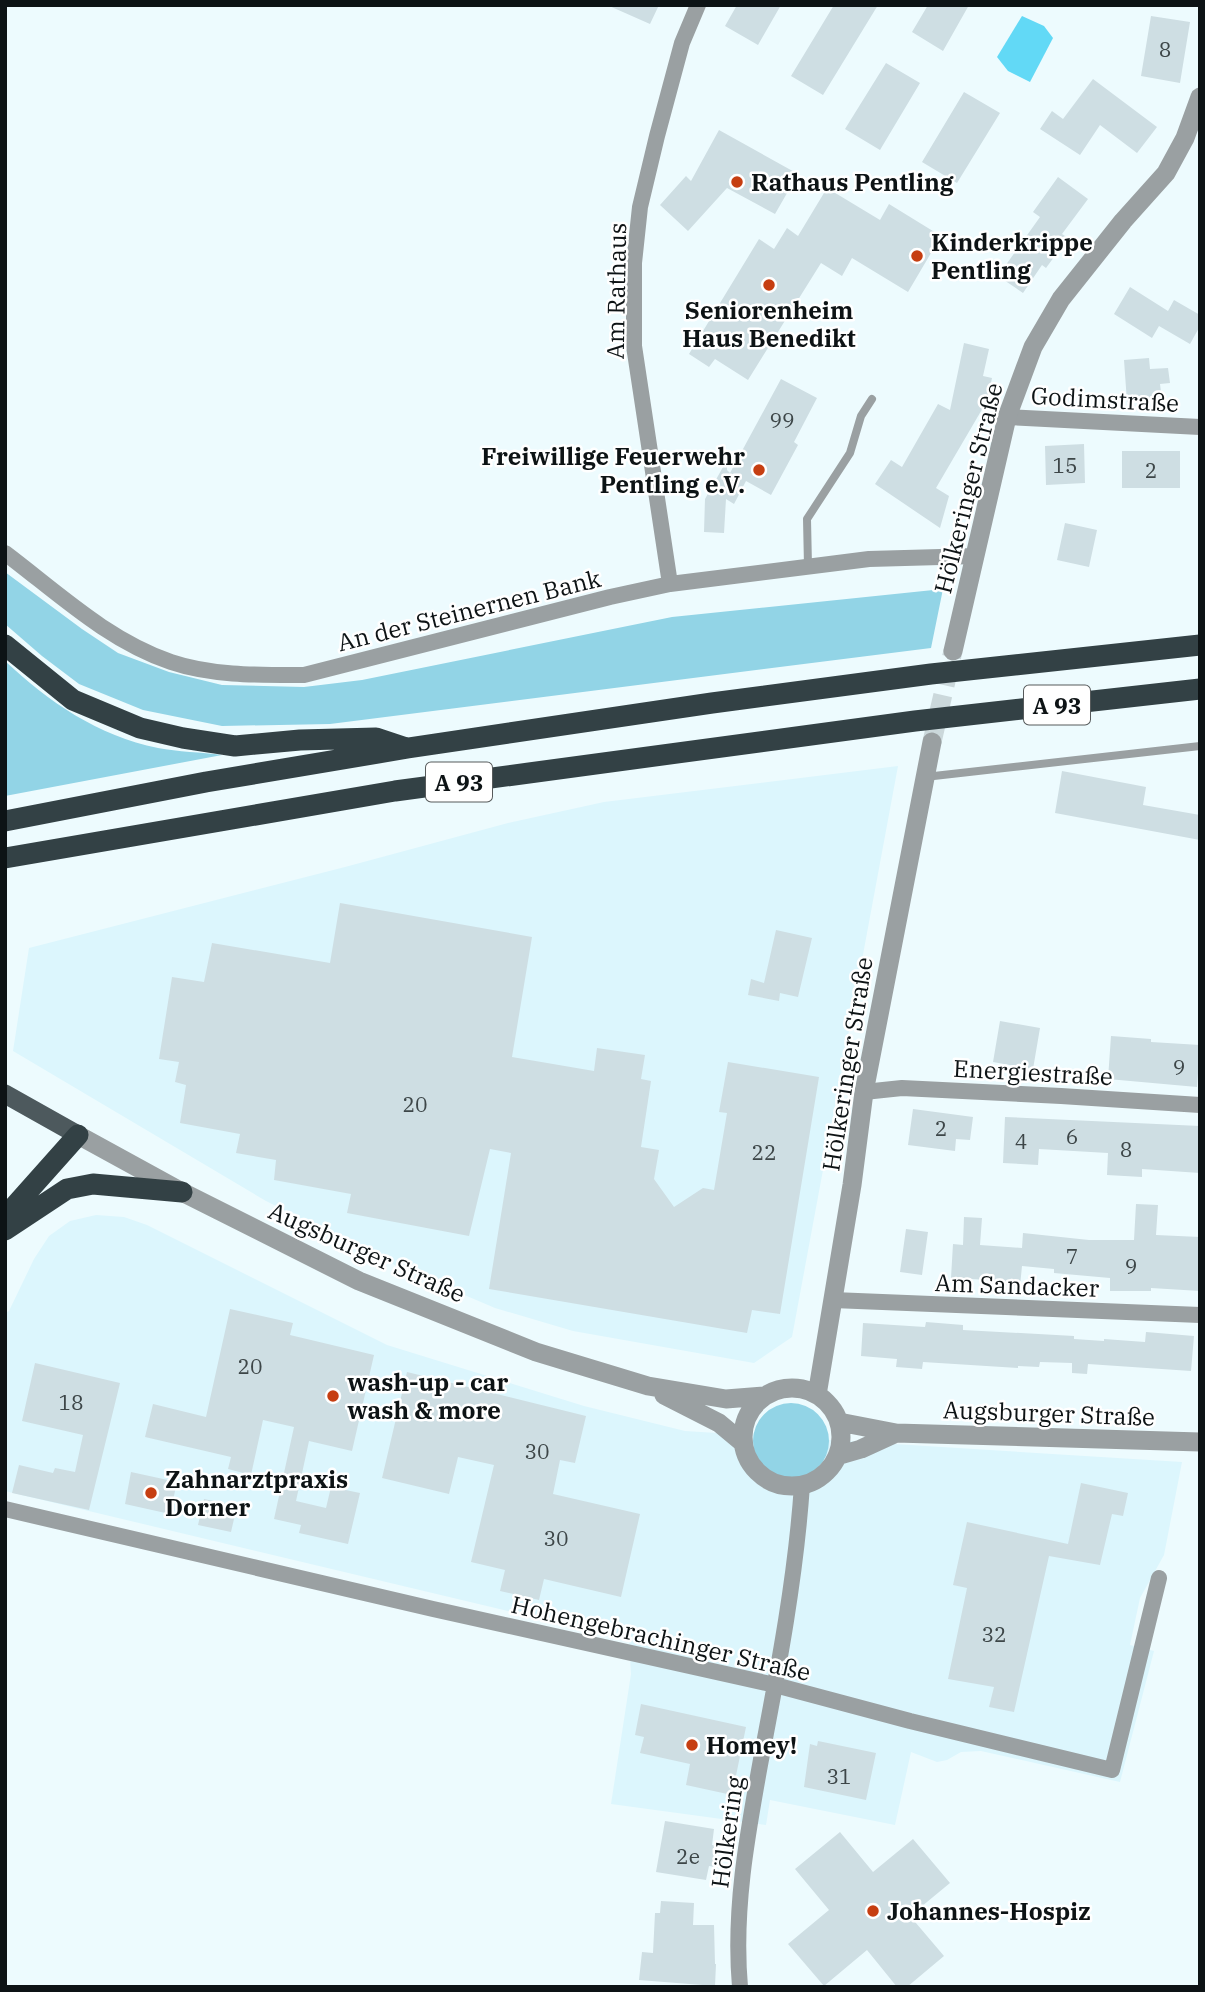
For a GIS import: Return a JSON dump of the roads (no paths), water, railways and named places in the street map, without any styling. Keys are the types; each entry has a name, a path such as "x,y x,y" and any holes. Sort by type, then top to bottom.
{"highway":[{"path":"5,645 73,700 140,728 235,746 300,740 376,738 408,748"},
{"name":"A 93","path":"5,821 206,782 408,748 712,703 918,676 1200,645"},
{"name":"A 93","path":"5,858 394,791 915,721 1200,689"},
{"path":"5,1217 78,1135"},
{"path":"5,1230 67,1189 93,1184 182,1192"}],"main road":[{"path":"5,1094 78,1135"}],"street":[{"name":"Am Rathaus","path":"670,584 634,346 634,263 640,207 657,136 682,43 698,5"},
{"name":"Hölkeringer Straße","path":"953,651 1007,417 1033,347 1061,299 1123,221 1166,173 1185,138 1200,97"},
{"name":"Godimstraße","path":"1007,417 1200,427"},
{"name":"An der Steinernen Bank","path":"5,553 91,620 130,644 185,665 267,675 304,675 670,584 869,559 976,556"},
{"name":"Hölkeringer Straße","path":"817,1395 852,1185 864,1092 932,742"},
{"name":"Energiestraße","path":"864,1092 916,1089 1200,1105"},
{"name":"Augsburger Straße","path":"78,1135 182,1192 359,1281 536,1352 648,1387 726,1399 764,1396"},
{"name":"Am Sandacker","path":"833,1300 1200,1315"},
{"name":"Augsburger Straße","path":"648,1387 719,1423 743,1443"},
{"path":"804,1389 817,1395 834,1411 839,1422 840,1445 837,1456 817,1479 802,1485 786,1486 770,1481 757,1472 748,1458 743,1443 747,1416 764,1396 777,1390 804,1389"},
{"name":"Augsburger Straße","path":"839,1422 896,1433 1200,1442"},
{"name":"Augsburger Straße","path":"837,1456 861,1449 896,1433"},
{"path":"775,1685 800,1520 802,1485"},
{"name":"Hohengebrachinger Straße","path":"5,1509 433,1609 775,1685 1112,1770 1159,1578"},
{"name":"Hölkering","path":"740,1987 739,1912 745,1851 775,1685"}],"lane":[{"path":"808,566 807,519 850,453 861,416 872,399"},
{"path":"925,777 1200,746"}],"tunnel":[{"path":"932,742 953,651"}],"place":[{"name":"Rathaus Pentling","path":"737,182"},
{"name":"Kinderkrippe Pentling","path":"917,256"},
{"name":"Seniorenheim Haus Benedikt","path":"769,285"},
{"name":"Freiwillige Feuerwehr Pentling e.V.","path":"759,470"},
{"name":"wash-up - car wash & more","path":"333,1396"},
{"name":"Zahnarztpraxis Dorner","path":"151,1493"},
{"name":"Homey!","path":"692,1745"},
{"name":"Johannes-Hospiz","path":"873,1911"}]}
